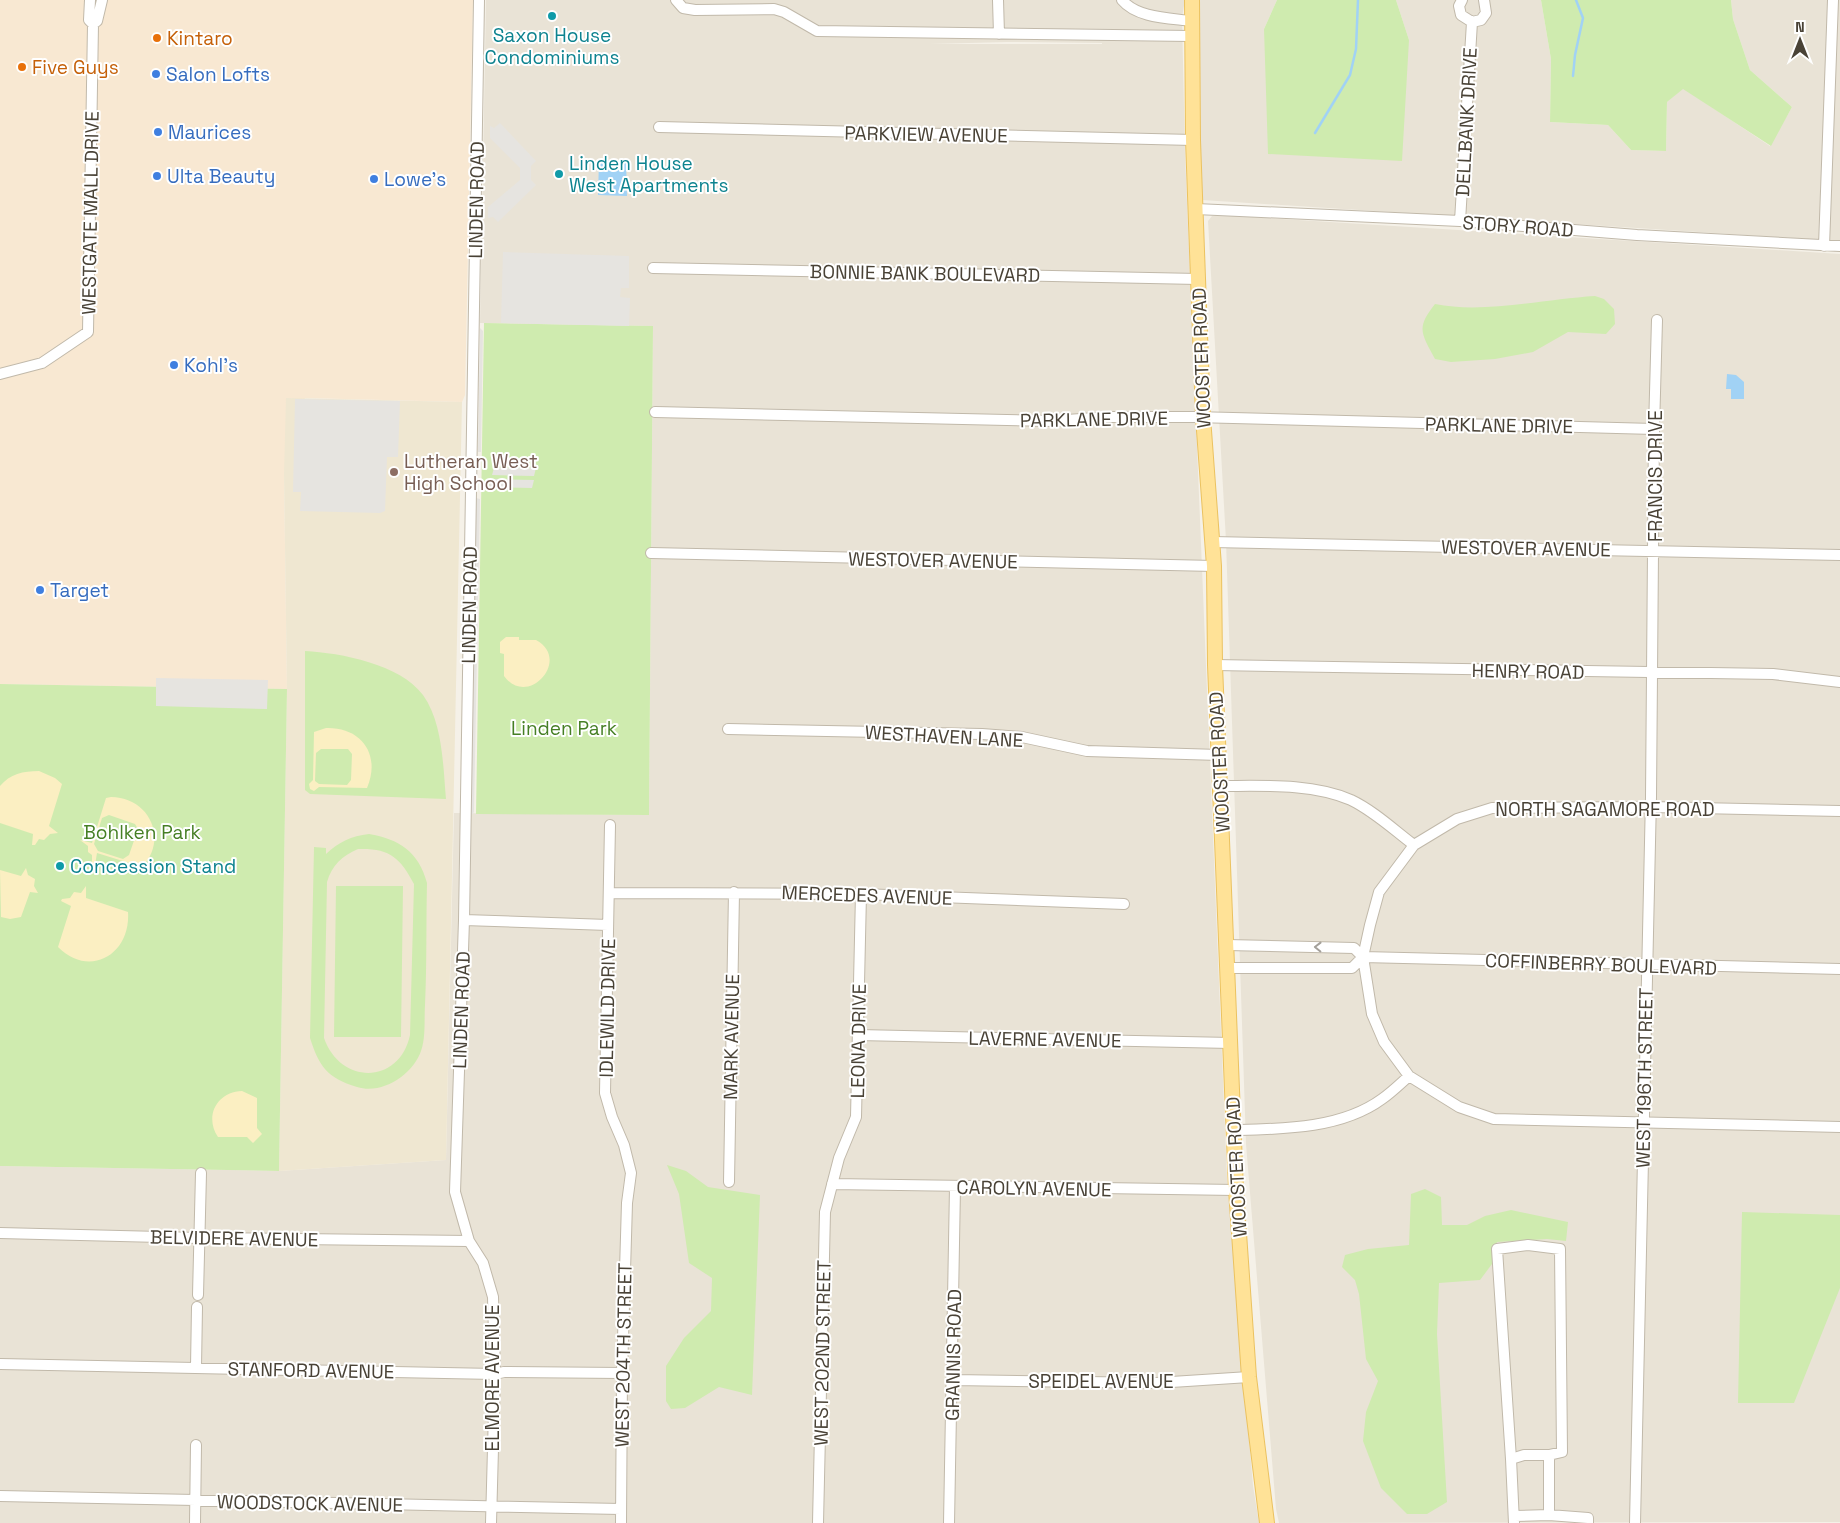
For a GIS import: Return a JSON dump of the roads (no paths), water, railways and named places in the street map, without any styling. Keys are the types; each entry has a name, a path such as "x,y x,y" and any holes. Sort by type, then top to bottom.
{"main road":[{"name":"WOOSTER ROAD","path":"1192,0 1193,140 1203,417 1214,566 1215,665 1232,1043 1236,1190 1249,1377 1267,1523"}],"street":[{"name":"WESTGATE MALL DRIVE","path":"90,0 89,20 93,24"},
{"name":"WESTGATE MALL DRIVE","path":"0,374 22,370 42,363 88,332 93,24 97,20 102,0"},
{"name":"LINDEN ROAD","path":"460,1209 455,1192 464,920 479,0"},
{"path":"676,0 683,8 695,10 774,9 784,12 818,31 1191,36"},
{"path":"998,0 999,34"},
{"path":"1122,0 1128,7 1143,12 1191,21"},
{"path":"1462,0 1459,6 1461,15 1472,22 1484,17 1487,8 1484,0"},
{"path":"1824,246 1833,0"},
{"name":"DELLBANK DRIVE","path":"1460,221 1472,22"},
{"name":"PARKVIEW AVENUE","path":"658,127 1193,140"},
{"name":"STORY ROAD","path":"1196,209 1460,221 1840,246"},
{"name":"BONNIE BANK BOULEVARD","path":"653,268 1198,279"},
{"name":"FRANCIS DRIVE","path":"1653,632 1654,429 1657,320"},
{"name":"PARKLANE DRIVE","path":"655,412 1053,421 1109,417 1203,417 1654,429"},
{"name":"WESTOVER AVENUE","path":"1212,542 1840,555"},
{"name":"WESTOVER AVENUE","path":"651,553 1214,566"},
{"name":"WEST 196TH STREET","path":"1635,1523 1651,808 1653,632"},
{"name":"HENRY ROAD","path":"1215,665 1774,674 1840,682"},
{"name":"WESTHAVEN LANE","path":"728,729 982,734 1022,737 1087,751 1219,755"},
{"path":"1220,786 1298,788 1325,792 1351,800 1414,845"},
{"name":"NORTH SAGAMORE ROAD","path":"1363,957 1379,892 1414,845 1457,819 1492,808 1840,811"},
{"name":"IDLEWILD DRIVE","path":"610,825 605,1094 612,1118 624,1145 631,1173 629,1188"},
{"name":"MERCEDES AVENUE","path":"610,892 860,894 1124,904"},
{"name":"MARK AVENUE","path":"729,1182 734,892"},
{"name":"LEONA DRIVE","path":"832,1184 839,1158 856,1117 860,894"},
{"path":"464,920 608,925"},
{"name":"COFFINBERRY BOULEVARD","path":"1227,945 1354,948 1363,957 1840,970"},
{"path":"1228,968 1352,968 1363,957"},
{"path":"1363,957 1372,1014 1384,1042 1409,1076 1459,1107 1494,1119 1840,1127"},
{"name":"LAVERNE AVENUE","path":"858,1034 1232,1043"},
{"path":"1234,1130 1299,1128 1342,1119 1381,1100 1409,1076"},
{"path":"198,1295 201,1172"},
{"name":"CAROLYN AVENUE","path":"832,1184 1236,1190"},
{"name":"WEST 202ND STREET","path":"818,1523 825,1212 832,1184"},
{"name":"GRANNIS ROAD","path":"949,1523 953,1380 954,1187"},
{"name":"WEST 204TH STREET","path":"620,1523 622,1373 629,1188"},
{"name":"ELMORE AVENUE","path":"460,1209 469,1241 483,1263 493,1297 495,1374 491,1523"},
{"name":"BELVIDERE AVENUE","path":"0,1233 200,1238 469,1241"},
{"path":"1510,1459 1524,1455 1549,1455 1562,1452 1560,1249 1528,1245 1497,1249 1510,1459 1514,1520 1549,1515 1588,1518 1588,1523"},
{"path":"196,1367 197,1307"},
{"name":"STANFORD AVENUE","path":"0,1364 495,1374 504,1372 622,1373"},
{"name":"SPEIDEL AVENUE","path":"953,1380 1156,1383 1249,1377"},
{"path":"195,1523 196,1445"},
{"path":"1549,1455 1549,1515"},
{"name":"WOODSTOCK AVENUE","path":"0,1496 195,1502 621,1509"}],"water":[{"path":"599,160 626,160 627,196 598,195"},
{"path":"1727,374 1736,375 1744,382 1744,399 1731,399 1731,389 1726,389"}],"waterway":[{"path":"1315,133 1350,75 1356,49 1358,0"},
{"path":"1573,76 1575,55 1583,18 1576,0"}],"place":[{"name":"Saxon House Condominiums","path":"552,16"},
{"name":"Kintaro","path":"157,38"},
{"name":"Five Guys","path":"22,67"},
{"name":"Salon Lofts","path":"156,74"},
{"name":"Maurices","path":"158,132"},
{"name":"Linden House West Apartments","path":"559,174"},
{"name":"Ulta Beauty","path":"157,176"},
{"name":"Lowe's","path":"374,179"},
{"name":"Kohl's","path":"174,365"},
{"name":"Lutheran West High School","path":"394,472"},
{"name":"Target","path":"40,590"},
{"name":"Concession Stand","path":"60,866"}],"park label":[{"name":"Linden Park","path":"564,728"},
{"name":"Bohlken Park","path":"142,832"}]}
